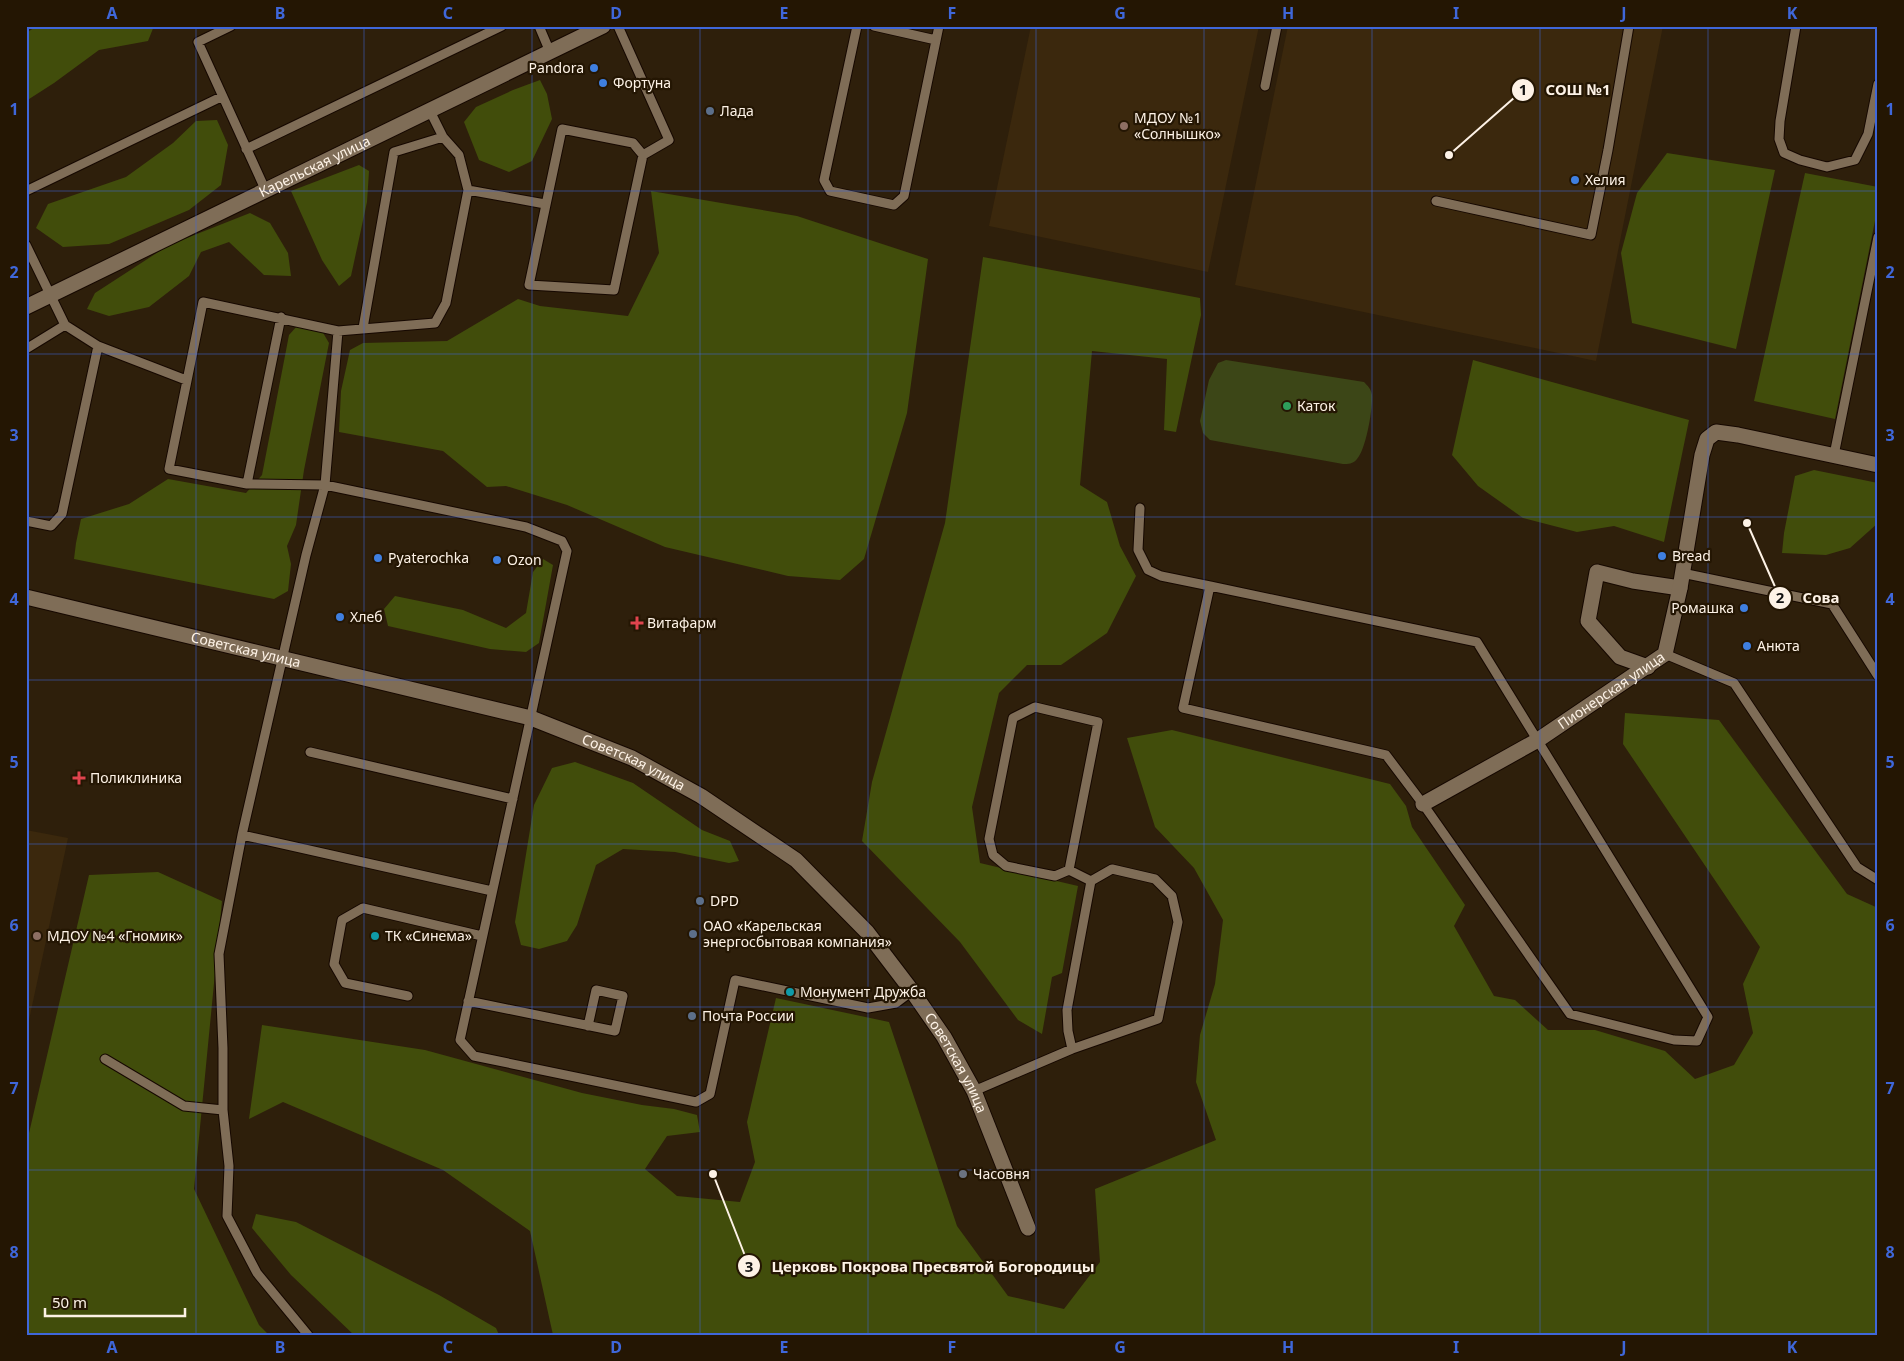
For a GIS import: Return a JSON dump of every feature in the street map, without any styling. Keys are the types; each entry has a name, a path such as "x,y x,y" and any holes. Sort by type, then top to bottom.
{"street":[{"name":"Карельская улица","path":"26,307 603,26"},
{"name":"Пионерская улица","path":"1423,804 1538,740 1665,654 1680,588 1706,439 1716,432 1738,435 1878,465"},
{"path":"1648,667 1620,657 1588,621 1597,572 1633,581 1680,588"},
{"name":"Советская улица","path":"26,598 531,718 632,758 701,796 796,860 867,932 912,991 944,1037 974,1091 1028,1228"}],"lane":[{"path":"231,26 198,42 221,97 265,189"},
{"path":"246,149 502,26"},
{"path":"539,26 550,52"},
{"path":"618,26 669,140 643,155 614,290 529,285 562,129 634,143 643,155"},
{"path":"856,26 824,180 830,191 894,205 904,196 939,26"},
{"path":"874,26 936,40"},
{"path":"1266,86 1277,26"},
{"path":"1436,200 1591,235 1608,150 1629,26"},
{"path":"1796,26 1780,121 1779,139 1784,153 1800,160 1827,167 1855,160 1868,134 1878,84"},
{"path":"26,191 221,97"},
{"path":"430,111 443,137 459,155 468,190 446,303 435,323 338,331 281,317 203,302 169,469 247,484 325,485 526,527 562,541 567,551 460,1040 474,1056 696,1102 710,1094 735,980 868,1008 896,1003 912,991"},
{"path":"363,328 394,152 443,137"},
{"path":"468,190 545,204"},
{"path":"1834,455 1878,237"},
{"path":"28,251 65,325 98,346 186,380"},
{"path":"247,484 281,317"},
{"path":"26,349 65,325"},
{"path":"308,1335 257,1273 227,1216 229,1166 223,1110 223,1048 219,954 242,835 282,658 306,555 325,485 338,331"},
{"path":"26,520 51,526 62,514 98,346"},
{"path":"1140,508 1138,550 1148,570 1161,576 1210,586 1477,642 1708,1016 1697,1041 1674,1040 1570,1014 1423,804 1386,755 1183,708 1210,586"},
{"path":"1682,573 1832,604 1878,676"},
{"path":"1665,654 1734,683 1858,866 1878,880"},
{"path":"1069,870 1098,722 1035,707 1013,718 989,839 993,855 1006,866 1054,876 1069,870 1091,881"},
{"path":"310,752 513,799"},
{"path":"242,835 492,892"},
{"path":"974,1091 1072,1049 1158,1019 1178,922 1172,896 1155,878 1112,869 1091,881 1067,1010 1068,1031 1072,1049"},
{"path":"408,996 345,983 334,964 342,920 363,908 482,936"},
{"path":"468,1001 588,1026 616,1031 623,996 596,990 588,1026"},
{"path":"105,1059 184,1106 223,1110"}],"shaded area":[{"name":"МДОУ №1 «Солнышко»","path":"1031,26 1259,26 1208,272 989,226"},
{"path":"1288,26 1663,26 1596,361 1235,285"},
{"name":"МДОУ №4 «Гномик»","path":"26,830 68,838 26,1034"}],"green space":[{"path":"37,26 154,26 148,41 99,50 26,101 26,33"},
{"path":"540,80 547,94 552,119 532,161 509,172 479,160 464,122 476,107"},
{"path":"217,120 228,145 221,185 189,210 109,244 63,247 36,228 48,204 126,177 173,143 196,121"},
{"path":"1667,153 1775,170 1736,349 1632,323 1621,253 1637,193"},
{"path":"359,165 369,171 367,202 351,276 339,286 322,260 291,191"},
{"path":"1805,173 1878,187 1878,206 1835,419 1754,401"},
{"path":"651,191 797,216 928,259 907,413 864,559 840,580 788,576 665,547 567,505 506,486 487,487 443,451 339,432 341,391 350,350 363,343 447,341 518,299 540,306 628,316 659,253"},
{"path":"250,213 270,223 288,253 291,276 264,275 229,242 201,252 189,276 149,307 109,316 87,309 95,293 169,245"},
{"path":"983,257 1200,298 1201,315 1176,432 1164,430 1167,359 1092,351 1080,485 1107,502 1120,546 1136,576 1107,633 1061,665 1027,665 999,693 972,807 980,863 1078,886 1062,973 1052,977 1042,1034 1018,1020 960,942 862,841 872,782 945,523"},
{"path":"297,326 322,331 329,343 304,470 296,525 287,546 291,564 288,591 274,599 74,559 81,519 129,504 168,479 246,493 262,475 289,335"},
{"name":"Каток","path":"1226,360 1364,382 1372,393 1372,401 1366,438 1357,459 1352,463 1343,464 1210,440 1203,433 1200,421 1209,380 1218,363"},
{"path":"1473,360 1689,420 1664,542 1614,526 1577,532 1523,518 1478,486 1452,455"},
{"path":"1814,470 1878,483 1878,523 1850,548 1826,555 1782,553 1795,476"},
{"path":"543,559 553,565 539,643 526,652 490,649 388,626 384,609 395,596 463,610 506,628 526,613 533,572"},
{"path":"1625,713 1719,720 1847,894 1878,908 1878,1335 553,1335 530,1231 443,1170 283,1102 249,1119 262,1025 425,1050 582,1093 642,1105 674,1109 697,1115 700,1132 667,1136 645,1169 677,1196 740,1202 755,1162 747,1122 776,998 889,1022 957,1226 1008,1296 1064,1309 1100,1262 1095,1189 1216,1140 1196,1082 1200,1035 1215,984 1223,920 1194,868 1155,827 1127,738 1172,730 1390,784 1406,806 1412,827 1465,905 1454,926 1494,996 1515,1000 1548,1030 1595,1030 1665,1051 1695,1079 1734,1065 1753,1033 1743,984 1760,947 1623,744"},
{"path":"575,762 633,783 702,830 730,841 739,861 729,863 675,852 623,849 596,865 577,925 567,941 539,949 521,945 515,922 534,805 552,768"},
{"path":"158,872 222,901 194,1189 259,1325 269,1335 26,1335 26,1146 89,875"},
{"path":"256,1214 296,1222 439,1295 496,1328 499,1335 354,1335 291,1275 252,1228"}],"place":[{"name":"Pandora","path":"594,68"},
{"name":"Фортуна","path":"603,83"},
{"name":"Лада","path":"710,111"},
{"name":"МДОУ №1 «Солнышко»","path":"1124,126"},
{"name":"СОШ №1","path":"1449,155"},
{"name":"Хелия","path":"1575,180"},
{"name":"Каток","path":"1287,406"},
{"name":"Сова","path":"1747,523"},
{"name":"Bread","path":"1662,556"},
{"name":"Pyaterochka","path":"378,558"},
{"name":"Ozon","path":"497,560"},
{"name":"Ромашка","path":"1744,608"},
{"name":"Хлеб","path":"340,617"},
{"name":"Витафарм","path":"637,623"},
{"name":"Анюта","path":"1747,646"},
{"name":"Поликлиника","path":"79,778"},
{"name":"DPD","path":"700,901"},
{"name":"ОАО «Карельская энергосбытовая компания»","path":"693,934"},
{"name":"МДОУ №4 «Гномик»","path":"37,936"},
{"name":"ТК «Синема»","path":"375,936"},
{"name":"Монумент Дружба","path":"790,992"},
{"name":"Почта России","path":"692,1016"},
{"name":"Церковь Покрова Пресвятой Богородицы","path":"713,1174"},
{"name":"Часовня","path":"963,1174"}]}
